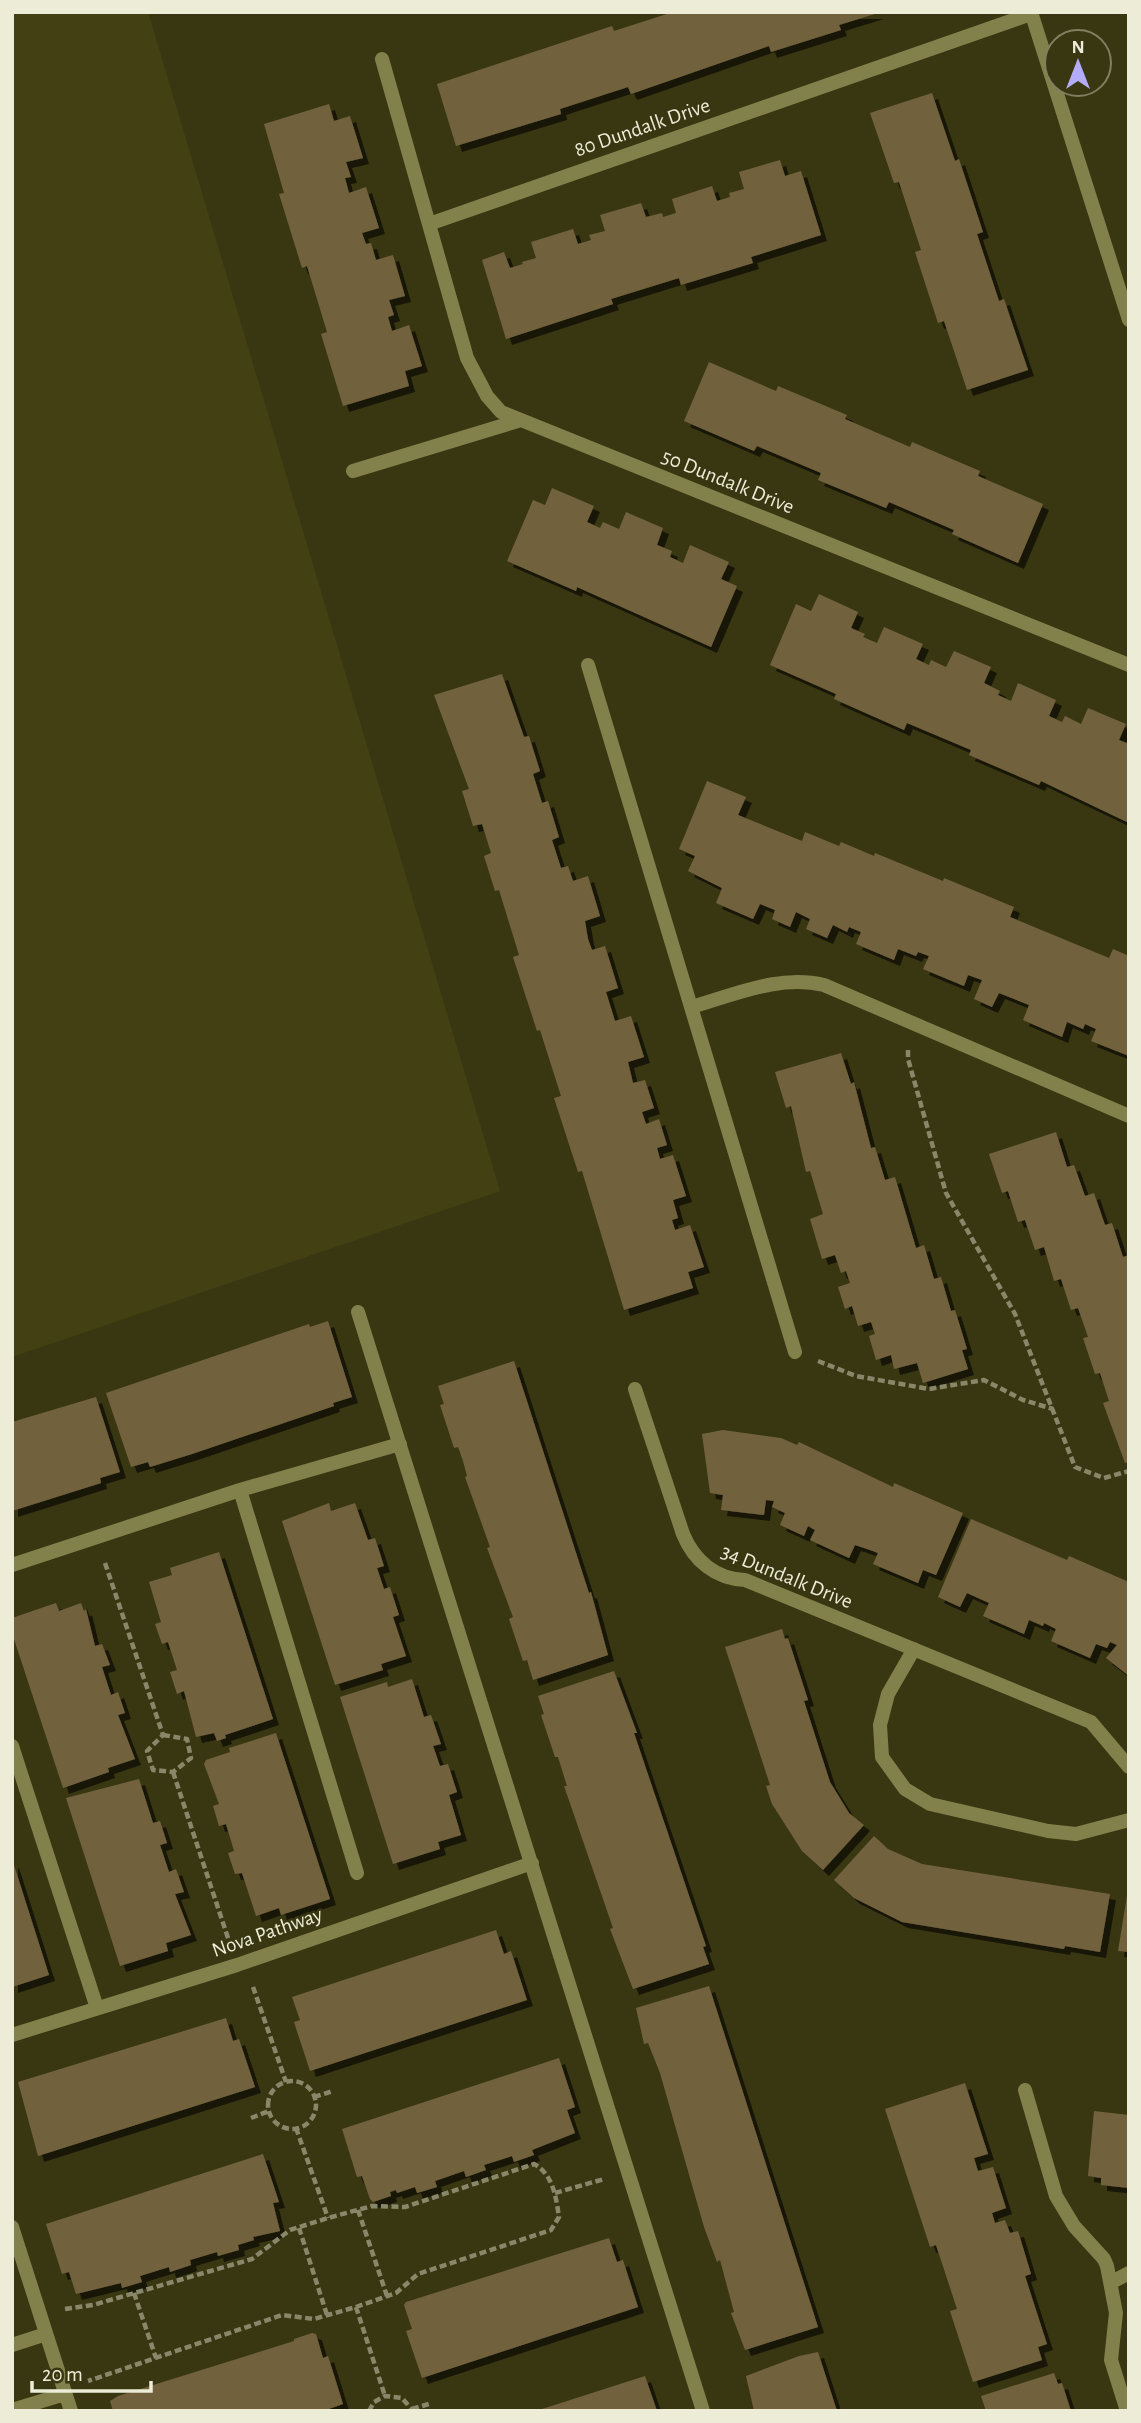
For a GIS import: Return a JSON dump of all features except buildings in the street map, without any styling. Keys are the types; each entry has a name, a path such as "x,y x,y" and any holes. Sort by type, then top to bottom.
{"street":[{"name":"80 Dundalk Drive","path":"429,224 1031,13"},
{"path":"1031,13 1129,320"},
{"path":"382,59 429,224"},
{"name":"50 Dundalk Drive","path":"429,224 472,371 501,412 1129,666"},
{"path":"353,471 521,420"},
{"path":"589,665 794,1352"},
{"path":"691,1007 784,981 804,980 824,985 1129,1116"},
{"path":"358,1312 703,2411"},
{"name":"34 Dundalk Drive","path":"635,1389 683,1534 699,1561 725,1577 745,1580 1091,1722 1129,1767"},
{"path":"12,1565 240,1490 400,1444"},
{"path":"240,1490 357,1873"},
{"path":"914,1649 885,1699 880,1725 882,1756 905,1789 930,1804 1048,1831 1076,1834 1129,1820"},
{"path":"12,1746 97,2008"},
{"name":"Nova Pathway","path":"12,2035 241,1963 532,1863"},
{"path":"1025,2090 1056,2196 1074,2227 1104,2259 1112,2281 1116,2321 1111,2360 1127,2411"},
{"path":"12,2228 71,2411"},
{"path":"1112,2281 1129,2273"},
{"path":"12,2345 46,2334"},
{"path":"12,2410 65,2393"}],"path":[{"path":"907,1021 908,1059 946,1193 1015,1314 1075,1468 1104,1478 1129,1471"},
{"path":"794,1352 856,1376 929,1389 984,1380 1023,1400 1053,1409"},
{"path":"96,1536 163,1735"},
{"path":"163,1735 187,1739 191,1759 173,1772 153,1770 148,1751 163,1735"},
{"path":"173,1772 286,2082"},
{"path":"286,2082 304,2084 314,2096 316,2105 310,2120 296,2128 277,2123 269,2111 270,2095 286,2082"},
{"path":"314,2096 333,2091"},
{"path":"251,2118 269,2111"},
{"path":"296,2128 328,2218"},
{"path":"61,2309 93,2305 252,2259 290,2230 328,2218 372,2206 405,2207 534,2164 544,2169 555,2193 559,2217 551,2230 418,2274 396,2293 314,2319 282,2315 85,2382"},
{"path":"555,2193 608,2177"},
{"path":"358,2210 387,2296"},
{"path":"299,2228 327,2315"},
{"path":"134,2293 156,2358"},
{"path":"355,2307 385,2396"},
{"path":"369,2411 374,2402 385,2396 402,2398 412,2410 432,2403"}],"shaded area":[{"path":"12,12 148,12 500,1191 12,1357"}]}
